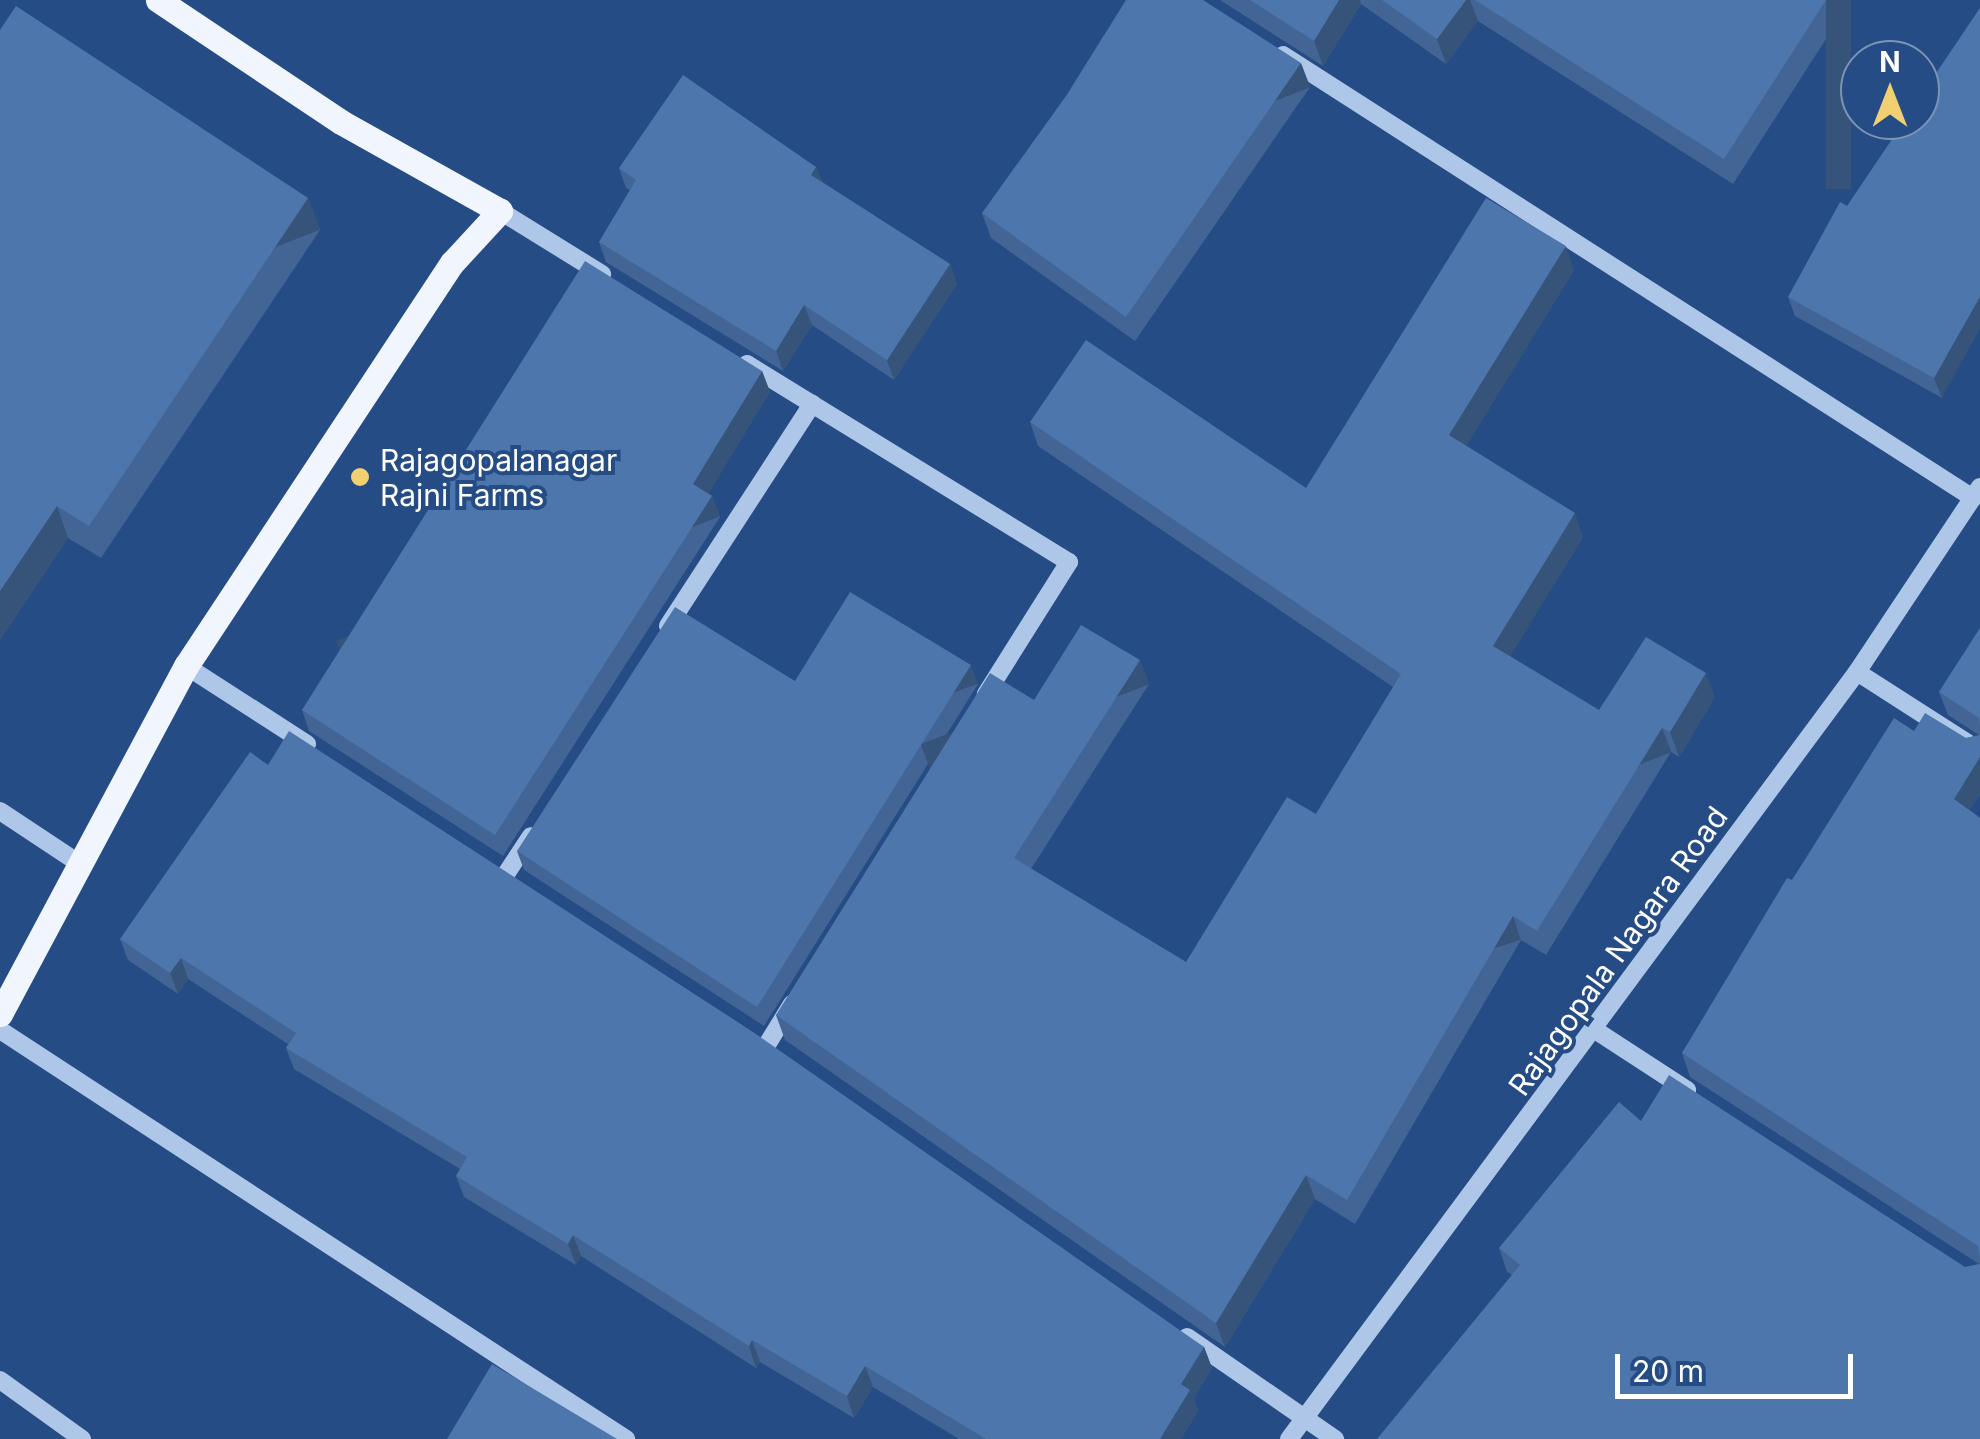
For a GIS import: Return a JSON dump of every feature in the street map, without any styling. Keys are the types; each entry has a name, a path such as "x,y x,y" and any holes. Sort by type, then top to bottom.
{"main road":[{"path":"0,1014 186,666 452,262 500,211 342,122 158,0"}],"street":[{"path":"1263,42 1976,492"},
{"path":"500,211 615,282"},
{"path":"730,354 1070,562 974,713"},
{"path":"659,639 812,404"},
{"name":"Rajagopala Nagara Road","path":"1289,1439 1856,672 1976,492"},
{"path":"186,666 330,759"},
{"path":"1856,672 1980,751"},
{"path":"0,811 80,864"},
{"path":"506,874 539,823"},
{"path":"768,1043 799,994"},
{"path":"0,1030 626,1439"},
{"path":"1595,1030 1712,1106"},
{"path":"752,1032 784,1054"},
{"path":"1174,1328 1335,1439"},
{"path":"0,1380 82,1439"}],"building":[{"path":"1126,0 1203,0 1301,63 1126,317 982,213 1066,96"},
{"path":"1250,0 1339,0 1314,41"},
{"path":"1382,0 1466,0 1437,39"},
{"path":"1475,0 1826,0 1724,159"},
{"path":"16,6 308,198 89,526 57,506 0,591 0,30"},
{"path":"1980,8 1980,297 1934,378 1788,297 1840,202 1847,206 1892,140 1940,140 1940,67"},
{"path":"683,75 816,167 811,175 950,264 887,360 804,305 776,351 599,242 636,180 619,168"},
{"path":"1486,198 1566,246 1449,435 1575,513 1493,646 1599,710 1646,637 1706,673 1670,732 1662,728 1537,931 1513,916 1347,1200 1306,1175 1216,1323 776,1015 990,673 1034,700 1081,625 1140,660 1014,858 1186,962 1287,797 1316,814 1401,674 1030,422 1086,340 1306,488"},
{"path":"585,261 762,371 693,484 712,496 495,835 302,710"},
{"path":"850,592 971,665 757,1007 517,851 675,607 795,681"},
{"path":"1980,628 1980,726 1979,718 1939,692"},
{"path":"1925,713 1966,738 1980,735 1980,757 1954,799 1980,818 1980,1257 1978,1246 1682,1053 1787,878 1792,880 1894,718 1914,731"},
{"path":"289,731 753,1032 1204,1347 1181,1384 1190,1390 1160,1439 986,1439 865,1366 847,1396 752,1340 749,1346 573,1235 568,1244 456,1176 467,1157 286,1048 296,1033 181,958 170,973 120,939 250,752 268,765"},
{"path":"1669,1075 1965,1267 1980,1264 1980,1439 1377,1439 1520,1265 1499,1248 1619,1102 1641,1121"},
{"path":"492,1364 617,1439 447,1439"}],"place":[{"name":"Rajagopalanagar Rajni Farms","path":"360,477"}]}
